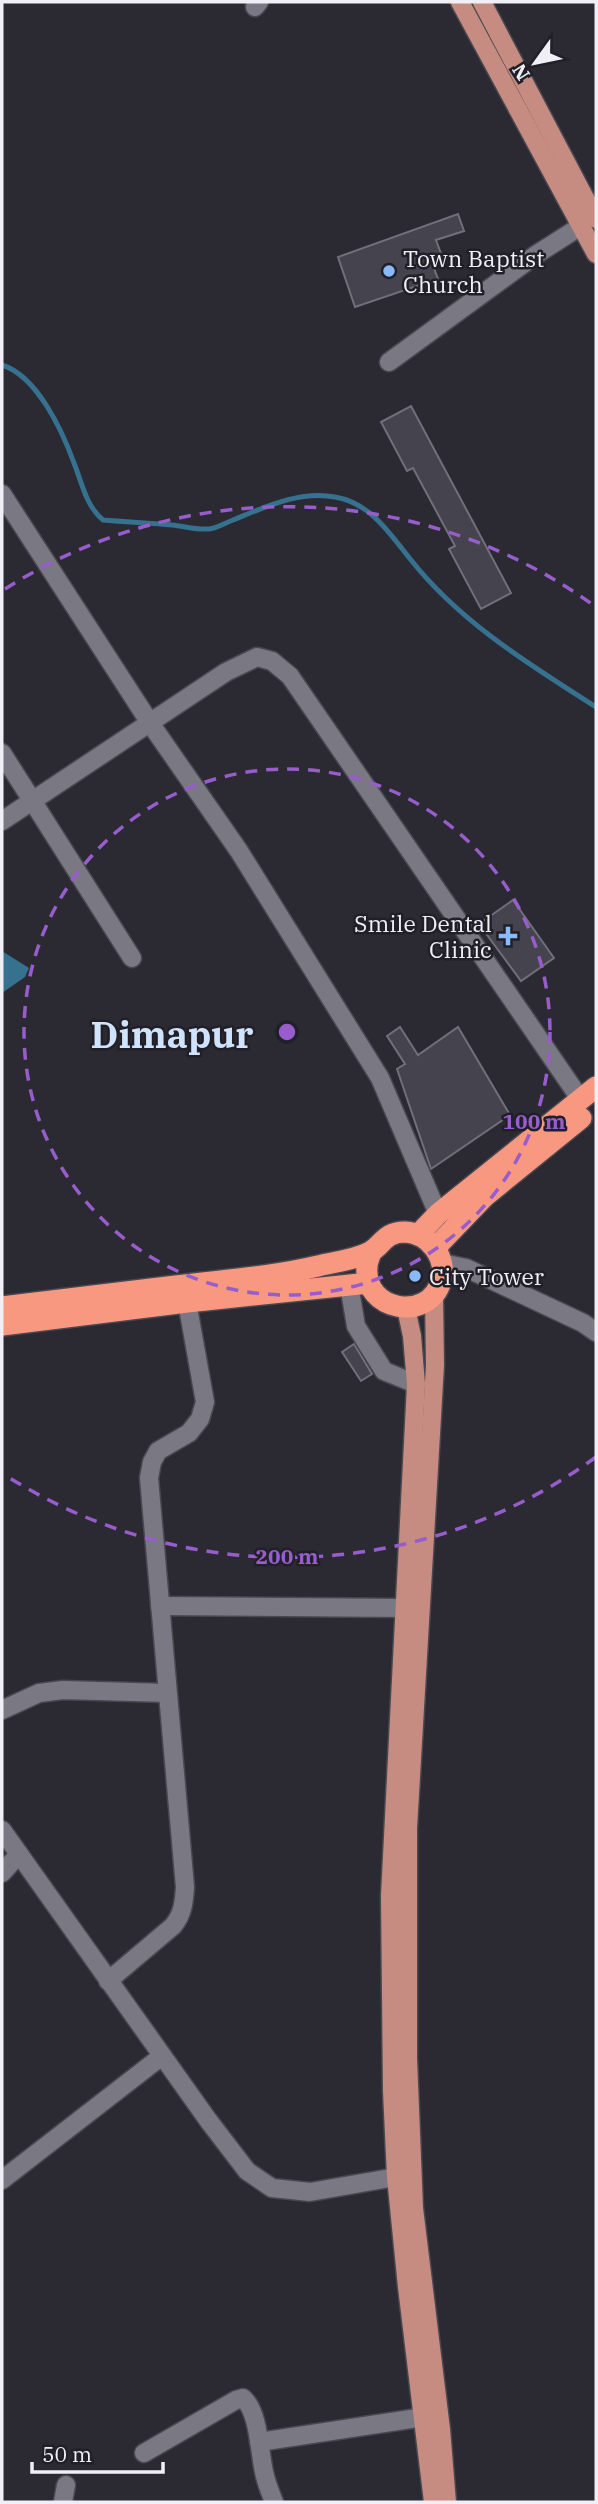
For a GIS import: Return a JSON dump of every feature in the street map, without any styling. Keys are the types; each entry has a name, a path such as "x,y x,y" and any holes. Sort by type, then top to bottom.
{"highway":[{"path":"2,1325 359,1284 391,1306 417,1307 434,1295 442,1280 432,1249 438,1214 591,1098"},
{"path":"432,1249 591,1098"},
{"path":"359,1284 371,1252 380,1241 392,1235 405,1232 432,1249"},
{"path":"2,1307 260,1277 371,1252"}],"main road":[{"path":"460,2 589,223"},
{"path":"482,2 589,223 596,254"},
{"path":"434,1295 435,1365 408,1828 408,2058 414,2208 441,2429 447,2502"},
{"path":"406,1308 412,1336 416,1384 390,1896 392,2091 396,2177 433,2502"}],"street":[{"path":"389,362 537,254 589,223"},
{"path":"2,494 150,723 239,851 380,1078 438,1214"},
{"path":"2,821 226,672 257,657 272,661 290,676 591,1098"},
{"path":"2,753 132,958"},
{"path":"432,1249 583,1323 596,1332"},
{"path":"359,1284 356,1326 384,1371 416,1384"},
{"path":"108,1982 173,1926 180,1917 184,1904 185,1887 149,1478 152,1462 158,1451 189,1433 200,1419 205,1402 187,1302"},
{"path":"160,1606 405,1608"},
{"path":"2,1710 39,1693 63,1690 167,1693"},
{"path":"2,1830 108,1982 247,2171 272,2188 310,2192 396,2177"},
{"path":"2,1873 19,1854"},
{"path":"2,2180 162,2056"},
{"path":"144,2453 243,2398 249,2404 264,2475 274,2502"},
{"path":"259,2442 424,2417"}],"water":[{"path":"2,951 29,968 25,977 2,993"}],"building":[{"name":"Town Baptist Church","path":"458,214 464,231 436,240 443,259 432,263 438,279 355,307 338,257"},
{"path":"411,406 511,593 481,609 449,549 455,546 413,468 407,471 381,422"},
{"path":"513,900 554,958 521,981 479,924"},
{"path":"400,1027 418,1055 458,1027 510,1115 431,1169 397,1069 405,1064 387,1036"},
{"path":"354,1344 372,1374 361,1381 342,1352"}],"waterway":[{"path":"2,365 26,380 47,406 63,435 88,501 103,520 209,529 270,505 296,498 322,495 348,500 379,521 431,583 474,623 521,658 596,707"}],"place":[{"name":"Town Baptist Church","path":"389,271"},
{"name":"Smile Dental Clinic","path":"508,936"},
{"name":"City Tower","path":"415,1276"}],"district":[{"name":"Dimapur","path":"172,1034"}]}
